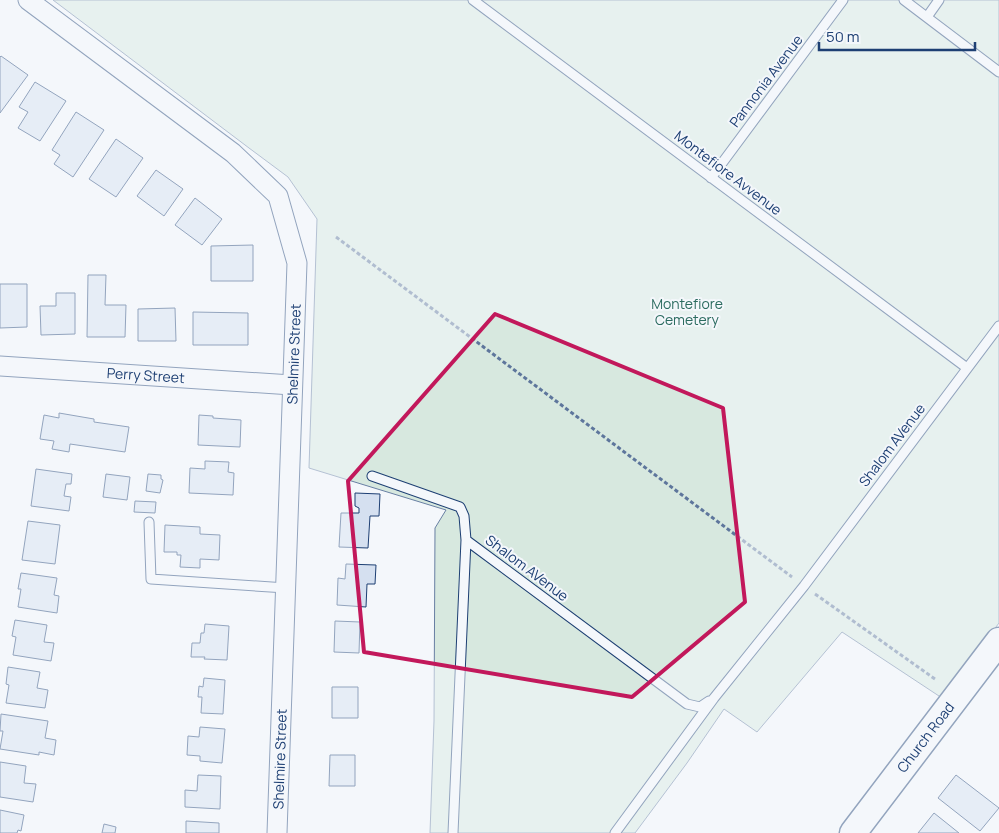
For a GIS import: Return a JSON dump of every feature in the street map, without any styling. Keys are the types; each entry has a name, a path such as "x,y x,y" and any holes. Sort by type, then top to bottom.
{"street":[{"name":"Shelmire Street","path":"28,0 233,153 278,196 297,262 277,833"},
{"name":"Perry Street","path":"0,366 292,385"},
{"name":"Church Road","path":"853,833 999,641"}],"lane":[{"name":"Montefiore Avvenue","path":"473,0 967,368"},
{"name":"Pannonia Avenue","path":"711,178 843,0"},
{"path":"904,0 999,72"},
{"path":"926,17 939,0"},
{"name":"Shalom AVenue","path":"615,833 714,698 804,586 999,326"},
{"path":"372,476 460,507 464,516 466,540"},
{"path":"149,522 151,579 286,588"},
{"name":"Shalom AVenue","path":"466,540 686,704 700,707 714,698"},
{"name":"Shalom AVenue","path":"453,833 466,540"}],"path":[{"path":"336,237 804,586 935,679"}],"highlighted area":[{"path":"495,314 723,408 745,602 632,697 364,652 348,481"}],"green space":[{"name":"Montefiore Cemetery","path":"53,0 999,0 999,623 942,698 842,632 757,732 724,709 635,833 430,833 434,721 435,528 446,510 309,468 317,219 288,177"}],"building":[{"path":"0,57 28,75 0,113"},
{"path":"35,82 66,101 40,141 18,128 28,112 19,107"},
{"path":"76,112 104,130 73,177 54,164 60,155 52,150"},
{"path":"116,139 143,158 116,197 89,179"},
{"path":"156,170 183,189 164,216 137,196"},
{"path":"195,198 222,219 202,245 175,225"},
{"path":"253,245 253,281 211,281 211,246"},
{"path":"88,275 106,275 105,305 126,305 125,337 87,337"},
{"path":"0,284 27,284 27,327 0,328"},
{"path":"56,293 75,293 75,334 41,335 40,306 56,306"},
{"path":"175,308 176,341 138,341 138,309"},
{"path":"193,312 248,313 248,345 193,345"},
{"path":"59,413 94,419 94,422 129,427 125,452 70,444 69,452 52,449 54,441 40,439 44,415 59,418"},
{"path":"199,415 241,420 240,447 198,445"},
{"path":"205,461 229,462 228,472 234,473 233,495 189,493 190,468 205,469"},
{"path":"36,469 72,474 71,484 66,484 64,496 71,497 69,511 31,506"},
{"path":"106,474 130,477 127,500 103,497"},
{"path":"148,474 161,475 163,480 160,493 146,491"},
{"path":"355,493 380,494 379,516 370,516 368,548 339,547 341,513 359,513 359,508 355,506"},
{"path":"135,501 156,502 155,513 134,512"},
{"path":"28,521 60,525 55,564 22,560"},
{"path":"165,525 200,527 200,534 220,535 219,560 200,559 200,568 180,567 181,555 177,555 177,552 164,552"},
{"path":"346,564 376,565 375,584 367,584 366,607 337,605 338,578 345,579"},
{"path":"21,573 57,578 54,595 59,596 57,613 18,607 21,589 18,589"},
{"path":"15,620 47,625 44,642 54,643 51,661 13,655 16,637 12,636"},
{"path":"335,621 360,622 359,653 334,652"},
{"path":"205,624 229,626 227,660 191,657 192,643 200,643 201,633 204,633"},
{"path":"8,667 40,672 37,688 48,690 45,708 6,703 9,685 6,684"},
{"path":"204,678 225,680 223,714 201,713 202,697 198,697 199,686 203,687"},
{"path":"332,687 358,687 358,718 332,718"},
{"path":"1,714 48,721 45,738 56,740 54,755 39,752 39,755 0,749 3,731 0,731"},
{"path":"200,727 225,729 222,763 200,761 200,756 187,755 188,736 199,737"},
{"path":"330,755 355,755 355,786 329,786"},
{"path":"0,762 26,766 24,783 36,784 33,802 0,797"},
{"path":"198,775 221,776 220,809 185,807 185,790 197,791"},
{"path":"956,775 999,808 980,831 938,798"},
{"path":"0,810 24,815 21,831 18,830 17,833 0,833"},
{"path":"934,813 959,833 918,833"},
{"path":"186,821 219,823 219,833 186,833"},
{"path":"104,824 116,827 115,833 102,833"}]}
